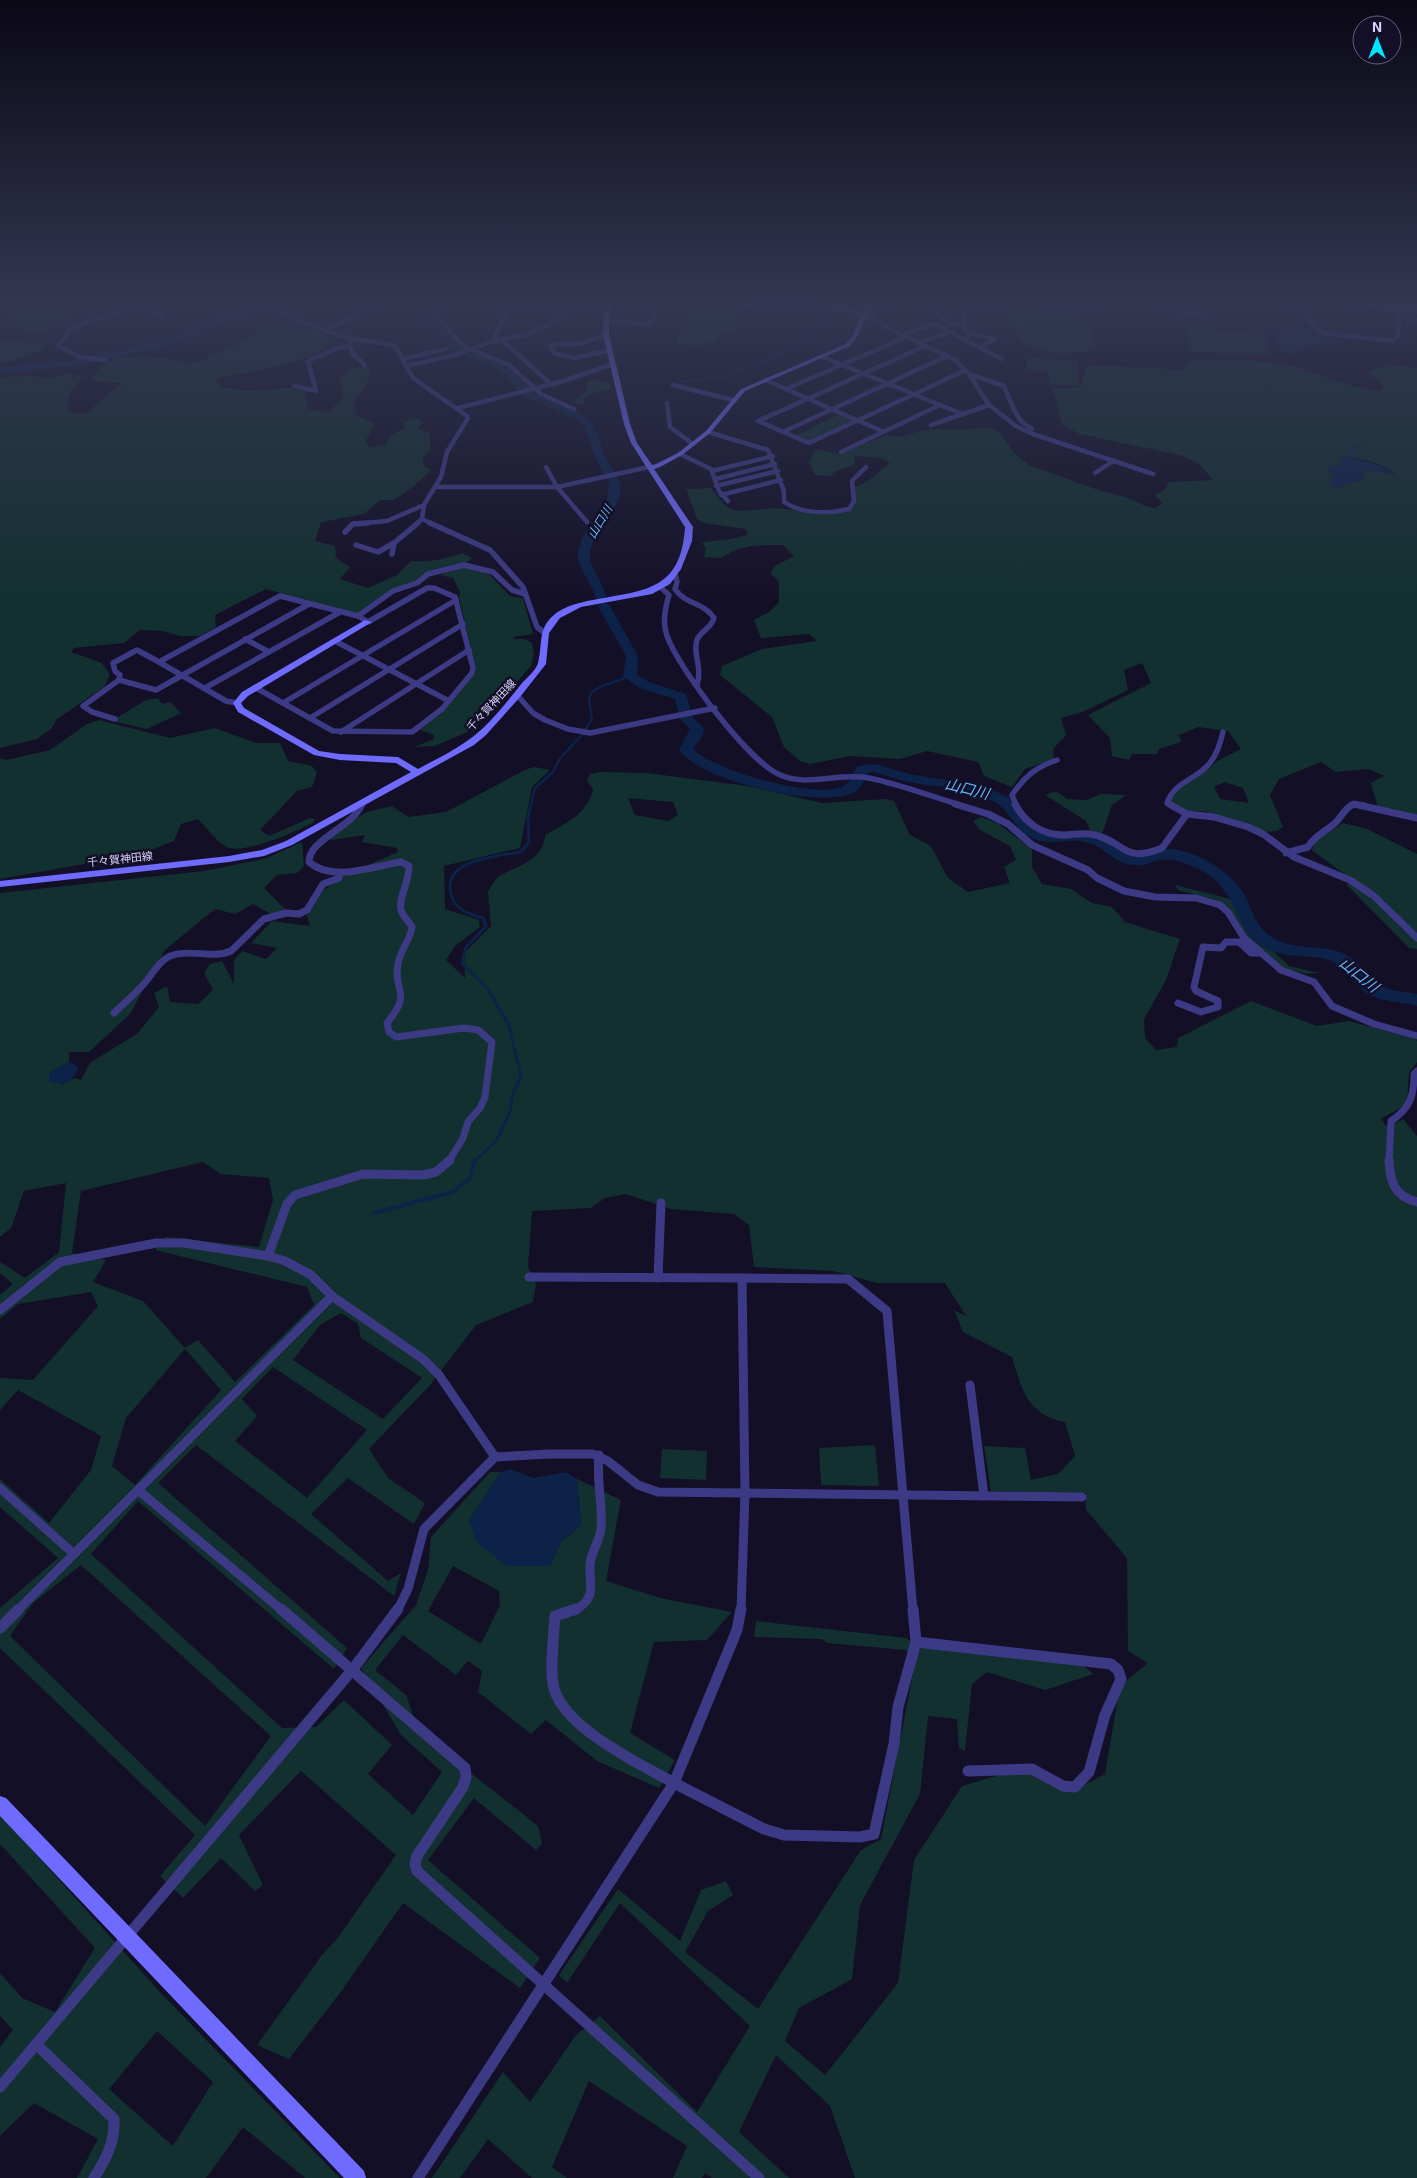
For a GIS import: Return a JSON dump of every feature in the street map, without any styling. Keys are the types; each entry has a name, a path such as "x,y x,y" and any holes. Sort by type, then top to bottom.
{"main road":[{"path":"544,633 557,616 579,605 642,593 660,587 675,574 688,541 689,527 634,443 622,403"},
{"path":"650,467 664,463 693,444 708,432 731,403"},
{"path":"368,622 245,694 237,703 241,710 317,752 340,757 391,759 403,762 418,773"},
{"name":"千々賀神田線","path":"0,884 229,860 264,853 289,843 418,773 477,738 517,695 542,664 544,633"},
{"path":"0,1804 358,2178"}],"street":[{"path":"356,546 378,552 394,543 422,519 424,505 436,487 448,452 468,418 458,408 447,403"},
{"path":"458,408 479,403"},
{"path":"558,403 574,409"},
{"path":"667,403 670,427 693,444"},
{"path":"800,403 758,421 809,443 895,403"},
{"path":"817,403 884,432"},
{"path":"783,432 846,403"},
{"path":"934,403 962,414"},
{"path":"987,403 1016,426 1033,434 1153,474"},
{"path":"1010,403 1026,426 1044,433"},
{"path":"841,452 940,405"},
{"path":"931,425 989,406"},
{"path":"708,432 761,446 768,450 773,456 781,480 786,505 824,512 842,511 853,504 850,487 852,478 866,467"},
{"path":"680,454 712,471 716,479 716,486 728,502"},
{"path":"712,471 773,456"},
{"path":"1095,473 1113,462"},
{"path":"716,479 775,464"},
{"path":"546,467 557,487 587,522"},
{"path":"436,487 557,487 650,467"},
{"path":"716,486 778,471"},
{"path":"721,494 781,480"},
{"path":"345,532 354,524 387,521 424,505"},
{"path":"422,519 490,550 519,581 537,627 544,633"},
{"path":"392,554 394,543"},
{"path":"358,616 393,591 417,583 428,574 464,565 493,572 512,590 525,594"},
{"path":"675,574 677,582 675,589 682,598 708,610 714,618 710,628 696,640 695,646 701,670 697,686"},
{"path":"660,587 669,595 664,614 668,641 678,661 759,760 777,773 802,779 853,776 868,778 978,810 1008,824 1032,845 1082,867 1097,878 1124,891 1155,897 1196,898 1220,905 1228,912 1244,938 1281,970 1305,977 1314,982 1332,1006 1374,1024 1417,1036"},
{"path":"159,662 280,596 358,616 368,622 428,588 434,588 455,597 469,650 472,673 449,701 412,732 333,731 256,688"},
{"path":"283,703 456,600"},
{"path":"115,719 92,712 83,706 119,680 126,680 148,691 156,690 309,604"},
{"path":"205,688 340,612"},
{"path":"310,718 463,624"},
{"path":"245,639 269,652"},
{"path":"335,642 449,701"},
{"path":"119,680 120,675 113,662 137,650 182,674 226,701 237,703"},
{"path":"341,732 469,650"},
{"path":"517,695 531,712 538,717 579,732 590,733 715,708"},
{"path":"1223,732 1219,750 1208,766 1176,786 1170,792 1167,803 1187,814 1206,814 1250,827 1263,834 1286,853 1348,878 1367,890 1417,938"},
{"path":"1057,760 1034,767 1025,775 1012,795 1014,804 1024,820 1050,833 1096,834 1106,838 1122,851 1137,856 1162,848 1187,814"},
{"path":"268,1256 287,1204 295,1196 306,1190 363,1174 423,1175 436,1172 450,1160 463,1138 468,1122 480,1108 485,1097 492,1050 492,1042 486,1035 478,1030 464,1028 396,1037 389,1034 387,1030 387,1023 396,1014 403,992 397,972 399,958 411,939 412,927 401,911 401,902 407,890 410,873 407,863 395,862 340,872 312,867 309,862 309,854 354,816 361,809 362,803"},
{"path":"1286,853 1308,847 1312,839 1336,823 1350,805 1364,804 1404,818 1417,818"},
{"path":"1008,824 1024,820"},
{"path":"114,1013 143,985 162,961 172,955 195,952 224,954 231,951 264,920 286,913 299,914 307,910 318,889 323,884 338,878 340,872"},
{"path":"1178,1003 1201,1012 1218,1007 1218,1001 1196,991 1194,987 1203,947 1221,948 1226,942 1238,942 1251,953 1261,953"},
{"path":"1417,1071 1414,1074 1414,1097 1408,1110 1391,1121 1390,1181 1396,1192 1404,1198 1417,1202"},
{"path":"658,1278 661,1203"},
{"path":"0,1310 52,1266 60,1262 168,1242 268,1256 285,1261 311,1276 332,1296 423,1359 439,1375 495,1457"},
{"path":"529,1277 848,1279 887,1310 916,1642 898,1707 894,1744 874,1834 860,1837 784,1835 764,1828 674,1783 599,1741 558,1701 553,1686 555,1616 572,1614 588,1599 592,1587 590,1564 600,1537 601,1513 596,1471 599,1456"},
{"path":"418,2178 674,1783 737,1630 741,1613 745,1494 742,1278"},
{"path":"0,1628 332,1296"},
{"path":"970,1385 984,1496"},
{"path":"0,2086 128,1938 353,1669 400,1608 408,1586 418,1542 424,1529 495,1457 590,1453 599,1456 642,1489 658,1492 1082,1497"},
{"path":"0,1488 74,1554"},
{"path":"138,1490 353,1669 464,1768 466,1777 463,1787 416,1856 415,1864 417,1871 758,2178"},
{"path":"916,1642 1111,1664 1118,1670 1121,1679 1105,1715 1089,1772 1076,1787 1063,1786 1032,1769 968,1771"},
{"path":"36,2044 114,2119 116,2138 109,2154 94,2178"}],"green space":[{"path":"0,403 69,403 68,412 85,414 99,403 307,403 308,409 329,412 338,403 354,403 356,415 375,424 365,442 370,447 385,445 392,434 405,428 404,423 414,419 419,420 424,423 417,428 430,433 430,451 423,457 423,466 431,470 414,486 394,500 380,500 364,514 321,522 315,541 335,546 336,558 350,567 340,579 368,588 397,575 411,561 436,560 462,553 472,558 469,561 426,572 413,582 381,596 357,614 266,589 215,615 216,627 200,636 180,636 163,631 140,630 124,643 74,648 71,652 102,663 110,675 104,687 57,719 52,728 37,739 0,748"},
{"path":"1056,403 1417,403 1417,818 1378,807 1371,783 1384,776 1368,769 1336,772 1321,762 1279,779 1270,795 1283,827 1277,831 1265,832 1204,811 1188,811 1170,803 1174,790 1195,779 1219,760 1241,749 1228,731 1198,727 1179,735 1181,742 1159,749 1157,754 1132,754 1129,760 1112,756 1110,738 1088,715 1151,683 1142,663 1124,670 1128,690 1085,711 1061,718 1066,735 1053,749 1054,759 1025,769 1012,787 984,776 978,762 927,751 900,759 851,756 810,764 800,761 784,747 772,717 720,675 722,666 762,649 817,641 809,634 761,638 754,620 769,612 779,602 779,582 770,573 775,566 794,556 783,545 767,545 751,546 736,550 722,558 704,557 706,548 702,543 737,538 748,534 745,529 704,523 697,519 686,489 711,488 727,507 733,510 786,509 820,513 842,512 852,509 852,488 867,481 890,463 882,458 855,456 854,465 834,472 831,476 815,475 809,463 815,449 839,454 887,435 900,437 924,430 988,428 999,431 1014,453 1029,465 1098,490 1129,498 1145,506 1155,508 1163,503 1154,495 1165,490 1169,482 1213,480 1199,464 1183,456 1080,434 1062,425","holes":["1347,457 1380,465 1395,475 1374,469 1365,470 1362,476 1365,479 1348,483 1338,490 1334,476","1225,782 1243,788 1249,803 1220,799 1214,787"]},
{"path":"840,414 853,420 810,442 795,436"},
{"path":"470,567 489,574 510,596 523,598 533,634 514,637 514,639 525,639 532,643 534,654 531,666 474,729 435,746 414,747 434,739 434,735 420,730 447,707 476,672 459,597 460,592 453,578 440,575 459,568"},
{"path":"158,698 162,704 170,702 181,713 147,729 116,722 118,717 146,700"},
{"path":"99,720 170,738 215,728 256,743 280,743 288,761 312,766 317,773 312,787 297,791 260,830 269,836 310,818 315,819 313,823 269,842 243,848 233,848 221,843 198,819 181,824 174,841 140,854 0,879 0,758 6,760 50,750 87,724"},
{"path":"535,767 550,770 532,787 520,848 444,866 445,909 479,920 480,927 455,946 446,960 465,978 464,953 491,926 488,891 497,878 529,861 540,850 544,843 545,835 568,822 581,811 590,798 593,789 587,781 590,774 601,772 646,773 748,786 822,803 885,799 894,801 910,835 931,846 948,878 968,892 1010,883 1004,867 1016,860 1010,846 980,830 973,821 981,817 997,823 1032,849 1032,867 1042,884 1071,889 1092,903 1112,907 1125,922 1180,939 1166,980 1144,1019 1145,1038 1156,1050 1177,1047 1178,1038 1251,1001 1317,1026 1349,1021 1417,1041 1417,1062 1409,1072 1407,1104 1381,1119 1387,1127 1403,1119 1417,1136 1417,2178 855,2178 830,2106 776,2055 739,2132 789,2178 712,2178 705,2173 702,2178 673,2178 687,2146 589,2081 552,2167 567,2178 532,2178 488,2139 460,2178 432,2178 503,2072 530,2102 576,2035 600,2016 697,2112 750,2026 620,1903 567,1983 559,1975 618,1889 680,1941 701,1890 726,1881 733,1895 708,1911 685,1952 758,2009 861,1850 881,1839 915,1663 906,1650 827,1643 822,1639 754,1637 756,1621 906,1638 920,1647 1084,1666 1093,1674 1045,1690 987,1672 972,1684 965,1751 959,1748 957,1719 928,1716 920,1794 860,1905 852,1979 799,2008 785,2041 825,2075 898,1983 914,1860 962,1786 1023,1768 1071,1792 1105,1774 1120,1686 1148,1663 1128,1651 1127,1558 1086,1510 1086,1493 991,1491 984,1446 1025,1448 1031,1480 1058,1474 1075,1456 1065,1422 1052,1419 1034,1407 1023,1390 1012,1357 963,1332 954,1310 966,1316 945,1283 877,1283 833,1271 754,1267 749,1225 734,1214 671,1209 626,1194 605,1198 591,1208 532,1211 528,1267 536,1284 533,1302 476,1325 430,1385 369,1449 388,1478 425,1503 414,1524 348,1478 311,1514 388,1581 401,1573 394,1596 196,1445 158,1483 347,1648 334,1669 138,1501 91,1554 282,1728 316,1727 344,1700 392,1745 368,1774 413,1815 442,1772 401,1735 361,1668 416,1605 428,1570 431,1537 490,1472 501,1472 469,1521 550,1566 561,1542 581,1525 577,1479 621,1500 606,1581 660,1598 732,1612 707,1640 654,1642 630,1733 675,1760 659,1788 597,1761 546,1720 531,1734 478,1692 482,1671 468,1661 456,1675 403,1635 375,1670 406,1695 419,1732 538,1826 542,1844 536,1850 474,1798 428,1860 540,1958 520,1988 403,1903 340,1993 289,2059 257,2045 322,1955 337,1939 396,1855 301,1771 239,1835 263,1885 255,1891 221,1858 183,1898 160,1876 195,1835 0,1648 0,1608 58,1558 0,1507 0,1479 49,1523 91,1470 101,1436 18,1390 0,1410 0,1378 33,1380 98,1306 91,1292 18,1304 0,1319 0,1295 13,1284 0,1273 0,1262 25,1278 59,1252 66,1183 24,1191 11,1228 0,1237 0,893 204,871 264,859 302,842 304,866 297,873 277,875 264,888 286,910 273,915 253,904 235,914 215,909 165,950 130,1014 89,1052 69,1052 69,1062 49,1073 62,1084 75,1078 81,1080 90,1063 138,1033 159,1007 154,993 167,986 170,1002 198,1004 213,990 204,973 210,964 222,961 234,984 234,960 242,951 266,959 277,948 251,943 272,921 310,926 307,916 324,890 347,874 398,852 397,848 362,842 365,835 331,840 328,833 367,812 392,806 408,817 446,812 527,769","holes":["628,798 673,802 678,815 668,821 635,815","203,1162 221,1174 269,1178 273,1200 259,1247 166,1237 155,1250 307,1287 314,1305 235,1382 198,1340 185,1348 143,1301 93,1282 106,1260 72,1253 81,1191","341,1313 358,1324 361,1338 422,1378 383,1419 293,1360 320,1325","185,1349 221,1390 135,1485 112,1466 126,1418","273,1367 367,1430 307,1498 235,1441 257,1416 242,1399","81,1565 271,1736 205,1826 10,1636 33,1603","453,1566 499,1591 500,1605 481,1644 428,1611"]},
{"path":"1056,791 1067,799 1087,800 1100,794 1126,795 1112,805 1102,834 1090,830 1086,821 1045,795"},
{"path":"1343,823 1367,829 1417,854 1417,934 1375,892 1340,871 1312,850 1316,840"},
{"path":"1350,882 1379,904 1401,928 1417,941 1417,949 1409,948 1347,885"},
{"path":"1175,885 1234,900 1255,934 1275,948 1272,950 1289,966 1319,973 1306,974 1283,968 1245,935 1229,907 1216,900 1178,890"},
{"path":"875,1445 879,1486 821,1485 819,1448"},
{"path":"662,1449 707,1451 706,1480 660,1478"},
{"path":"0,1814 159,1991 340,2178 305,2178 243,2127 206,2178 77,2178 98,2139 34,2103 0,2136 0,2047 13,2030 0,2016 0,1973 22,1998 55,2012 95,1948 0,1844","holes":["157,2031 213,2082 173,2146 109,2089"]}],"water":[{"path":"1347,457 1375,464 1396,474 1365,470 1362,476 1365,479 1347,483 1338,490 1330,484 1334,476 1329,472 1329,466 1340,465 1341,458"},
{"path":"69,1062 79,1067 71,1079 64,1083 49,1082 49,1073"},
{"path":"511,1469 533,1478 566,1472 577,1479 581,1525 561,1542 550,1566 507,1566 477,1543 469,1521 501,1472"}],"waterway":[{"name":"山口川","path":"547,403 578,416 589,425 599,454 615,484 613,500 589,537 584,550 584,561 601,596"},
{"path":"1351,457 1351,453 1360,445"},
{"name":"山口川","path":"604,606 632,656 630,676 644,685 681,697 687,719 697,728 696,735 688,743 686,750 695,759 713,769 763,784 815,793 836,793 849,789 855,783 862,770 867,768 909,778 979,789 1001,799 1024,827 1034,834 1047,838 1093,838 1130,860 1135,861 1167,854 1184,858 1210,869 1222,876 1230,885 1249,923 1264,940 1281,948 1319,952 1337,957 1348,963 1364,981 1378,992 1417,1000"},
{"path":"531,805 535,788 553,772 560,758 582,735 592,719 589,700 591,693 600,687 630,676"},
{"path":"475,1161 496,1141 510,1113 512,1096 521,1077 509,1025 487,988 462,964 466,947 486,926 483,918 459,908 451,894 450,882 455,873 463,866 474,861 521,852 529,842 528,818 531,804"},
{"path":"374,1213 453,1192 469,1179 475,1160"}]}
